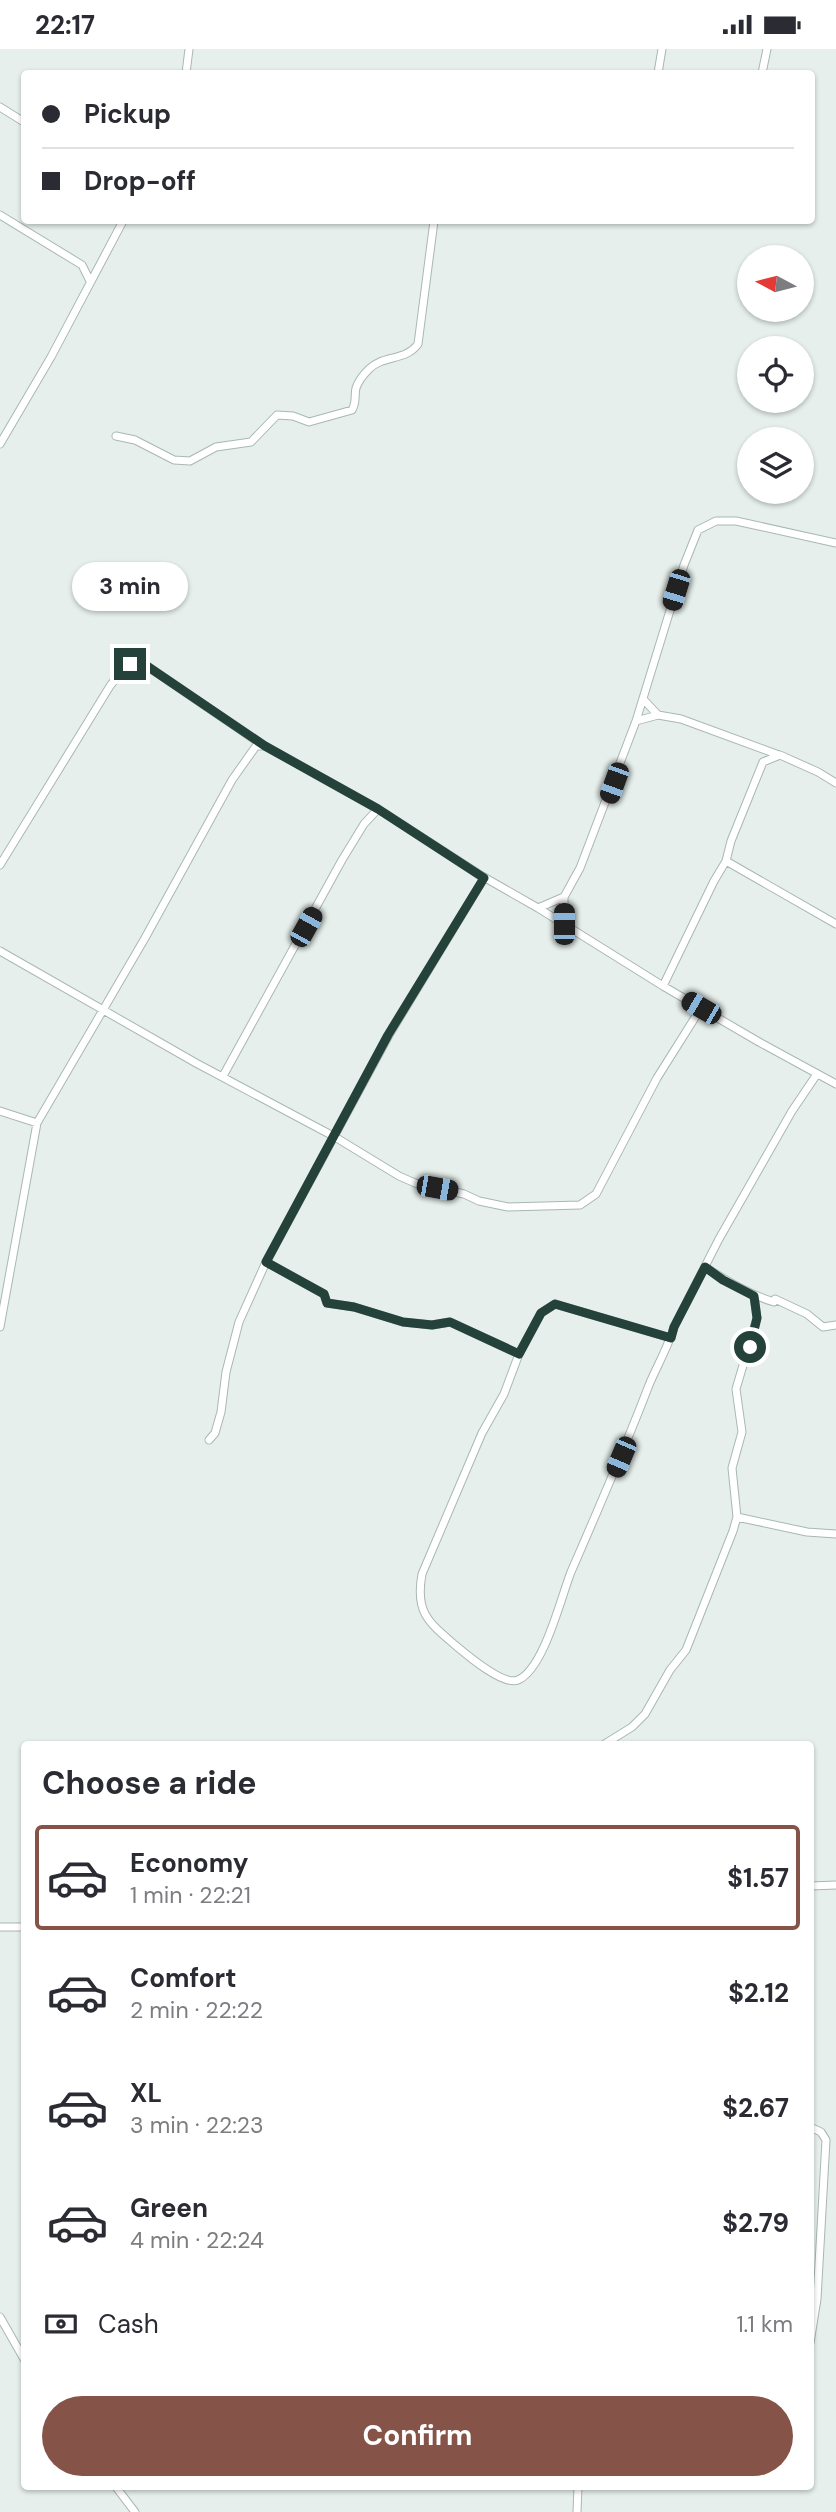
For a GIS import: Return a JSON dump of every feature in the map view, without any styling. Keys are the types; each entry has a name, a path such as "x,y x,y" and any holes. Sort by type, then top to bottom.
{"street":[{"path":"186,70 189,49"},
{"path":"652,49 662,50 659,70"},
{"path":"763,70 767,49"},
{"path":"0,107 21,120"},
{"path":"0,215 82,265 98,266"},
{"path":"0,444 51,357 121,224"},
{"path":"116,436 135,440 174,460 191,461 216,447 251,442 277,415 293,416 309,422 352,410 355,406 356,388 368,370 382,361 409,353 418,344 434,224"},
{"path":"82,265 90,281"},
{"path":"564,924 564,897 580,868 636,721 684,565 698,530 716,521 736,521 836,543"},
{"path":"0,865 110,686 130,664 147,666 265,746 378,809 484,878 538,908 663,986 836,1084"},
{"path":"643,699 658,715"},
{"path":"636,721 658,715 681,719 780,755 836,782"},
{"path":"0,1327 37,1123 232,780 256,746 265,746"},
{"path":"663,986 726,861 731,841 763,762 760,748"},
{"path":"763,762 780,755"},
{"path":"223,1076 342,860 363,824 378,809"},
{"path":"726,861 836,923"},
{"path":"209,1440 215,1433 221,1412 226,1372 239,1322 266,1262 388,1035 484,878"},
{"path":"538,908 564,897"},
{"path":"0,951 335,1137 398,1176 415,1183 464,1193 479,1201 508,1207 580,1205 596,1194 657,1078 701,1008"},
{"path":"671,1338 555,1304 541,1313 519,1354 504,1394 482,1433 422,1574 420,1593 424,1614 431,1624 505,1680 515,1681 534,1667 558,1613 571,1573 671,1338 674,1327 792,1111 817,1074"},
{"path":"0,1111 37,1123"},
{"path":"266,1262 324,1294 327,1303 354,1307 403,1322 432,1325 450,1322 519,1354"},
{"path":"705,1267 754,1296 774,1302 775,1299 807,1314 823,1327 836,1325"},
{"path":"609,1741 632,1727 645,1714 670,1670 686,1650 737,1517 732,1468 742,1432 736,1389 757,1318 754,1296"},
{"path":"737,1517 807,1532 836,1534"},
{"path":"814,1886 836,1885"},
{"path":"0,1927 21,1927"},
{"path":"814,2129 821,2132 826,2140 814,2318"},
{"path":"0,2317 21,2354"},
{"path":"118,2490 135,2512"},
{"path":"577,2512 578,2490"}],"route":[{"path":"130,664 141,663 147,666 265,746 378,809 484,878 388,1035 266,1262 324,1294 327,1303 354,1307 403,1322 432,1325 450,1322 519,1354 541,1313 555,1304 671,1338 705,1267 754,1296 757,1318 750,1347"}]}
